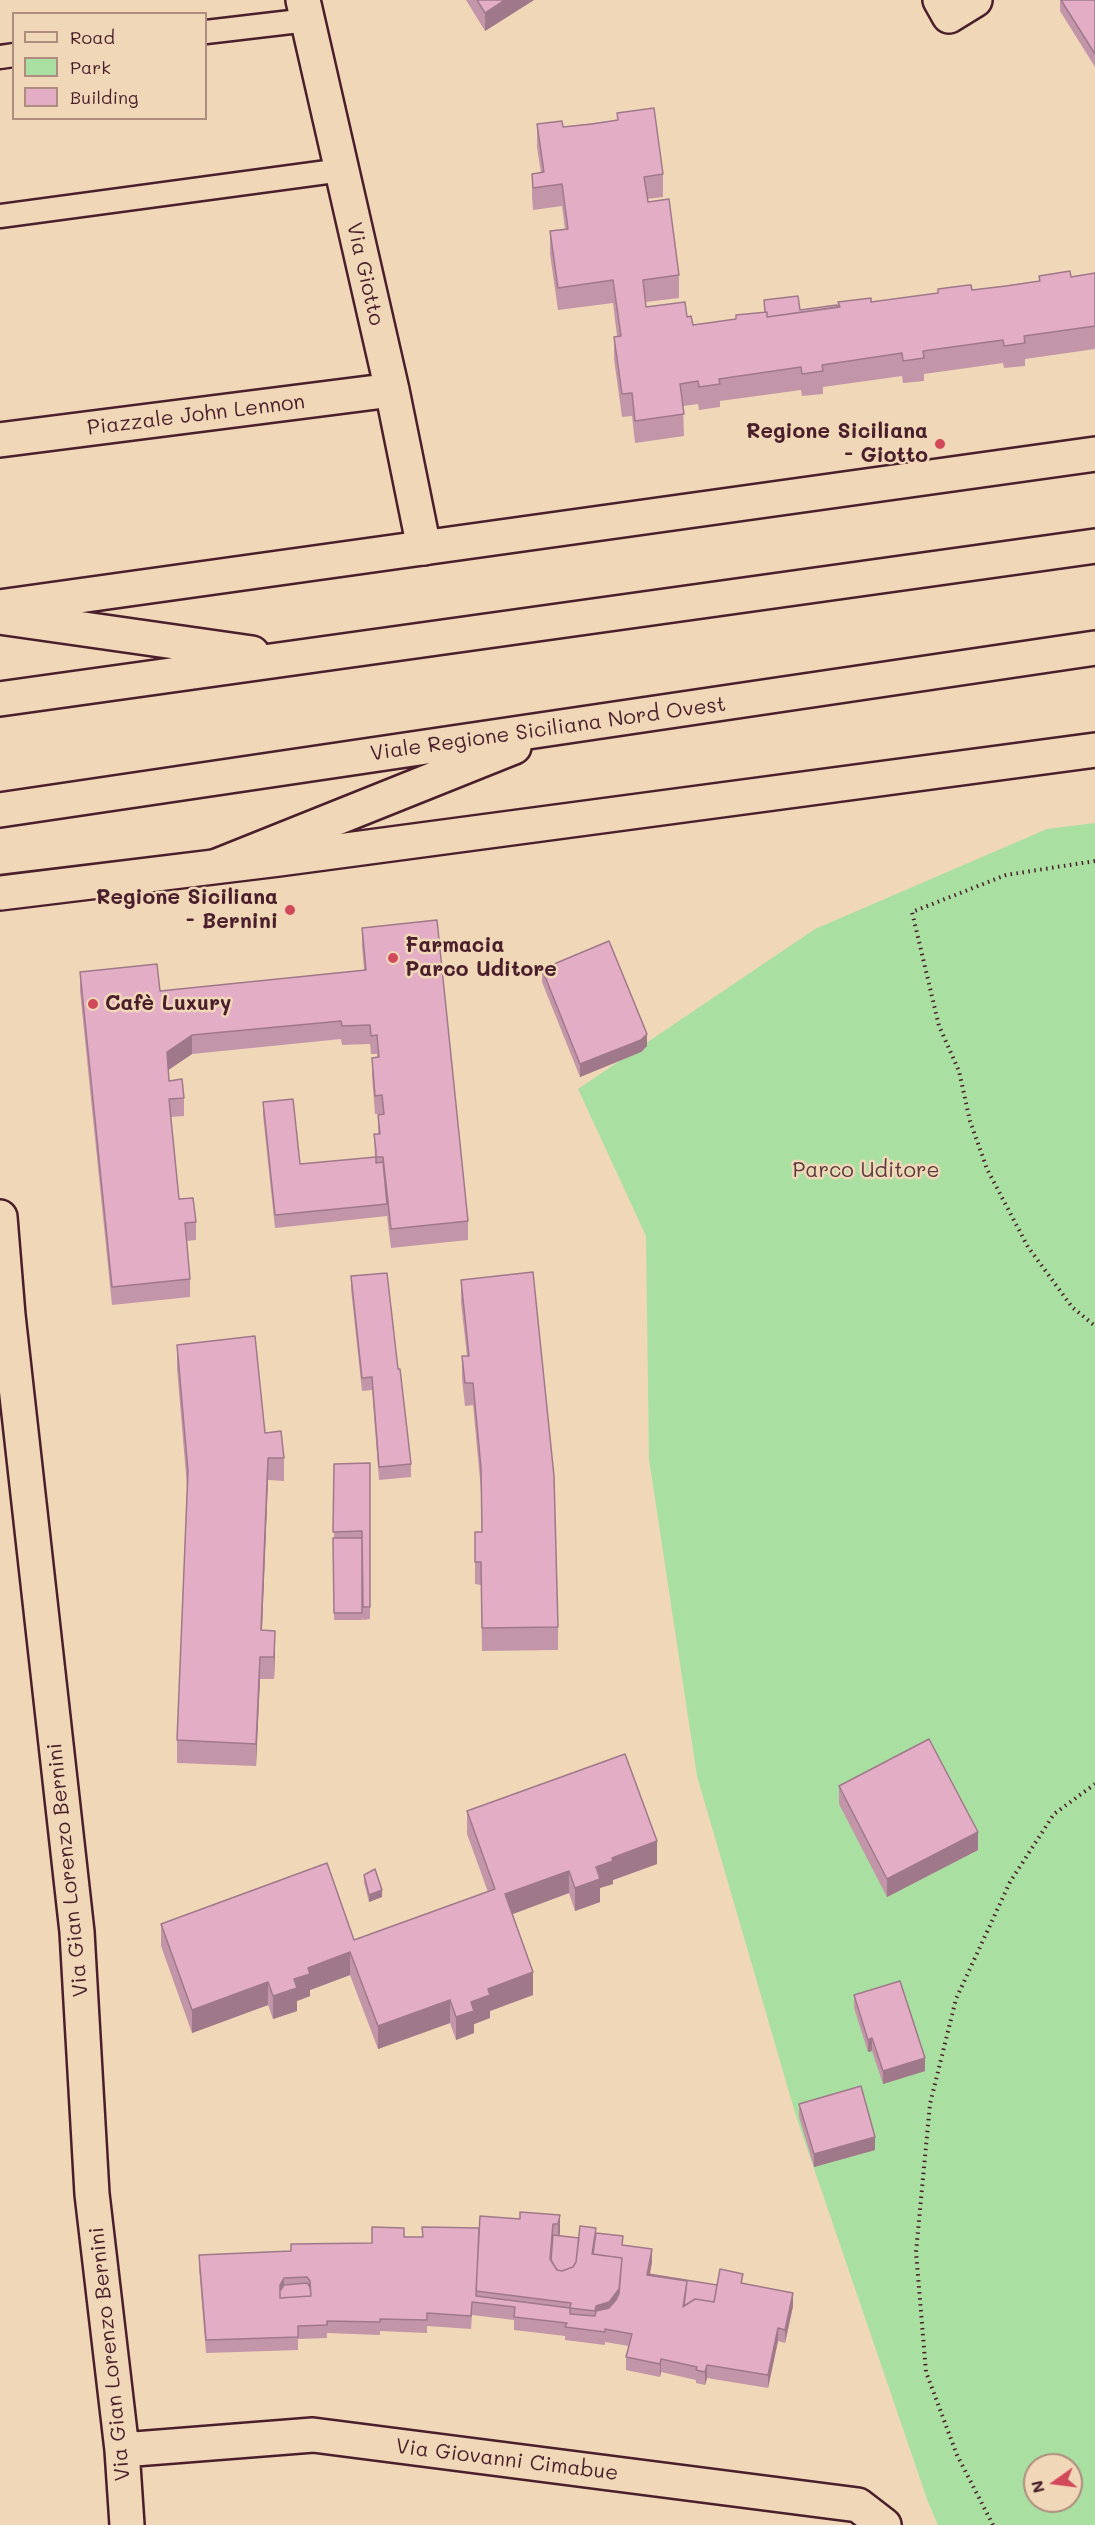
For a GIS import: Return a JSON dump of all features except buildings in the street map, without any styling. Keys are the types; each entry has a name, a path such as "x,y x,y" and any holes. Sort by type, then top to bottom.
{"street":[{"path":"940,0 949,16 975,0"},
{"name":"Via Giotto","path":"306,10 392,390 424,548"},
{"name":"Piazzale John Lennon","path":"0,440 392,390"},
{"path":"0,607 1095,454"},
{"path":"0,699 1095,546"},
{"path":"0,617 290,658"},
{"name":"Viale Regione Siciliana Nord Ovest","path":"0,810 1095,648"},
{"path":"217,866 563,728"},
{"path":"0,893 1095,750"},
{"name":"Via Gian Lorenzo Bernini","path":"0,1217 8,1315 77,1932 92,2194 122,2450 127,2525"},
{"name":"Via Giovanni Cimabue","path":"122,2450 313,2435 858,2505 884,2525"}],"lane":[{"path":"207,32 306,10"},
{"path":"0,216 342,170"}],"path":[{"path":"1095,861 1006,875 912,912 939,1026 959,1071 970,1121 987,1168 1028,1247 1072,1307 1095,1326"},
{"path":"993,2525 957,2455 926,2372 916,2252 930,2104 956,1999 1010,1882 1054,1814 1095,1784"}],"green space":[{"name":"Parco Uditore","path":"1095,823 1095,2525 938,2525 928,2502 796,2116 697,1776 649,1459 646,1236 578,1089 815,929 1047,829"}],"place":[{"name":"Regione Siciliana - Giotto","path":"940,444"},
{"name":"Regione Siciliana - Bernini","path":"290,910"},
{"name":"Farmacia Parco Uditore","path":"393,958"},
{"name":"Cafè Luxury","path":"93,1004"}]}
